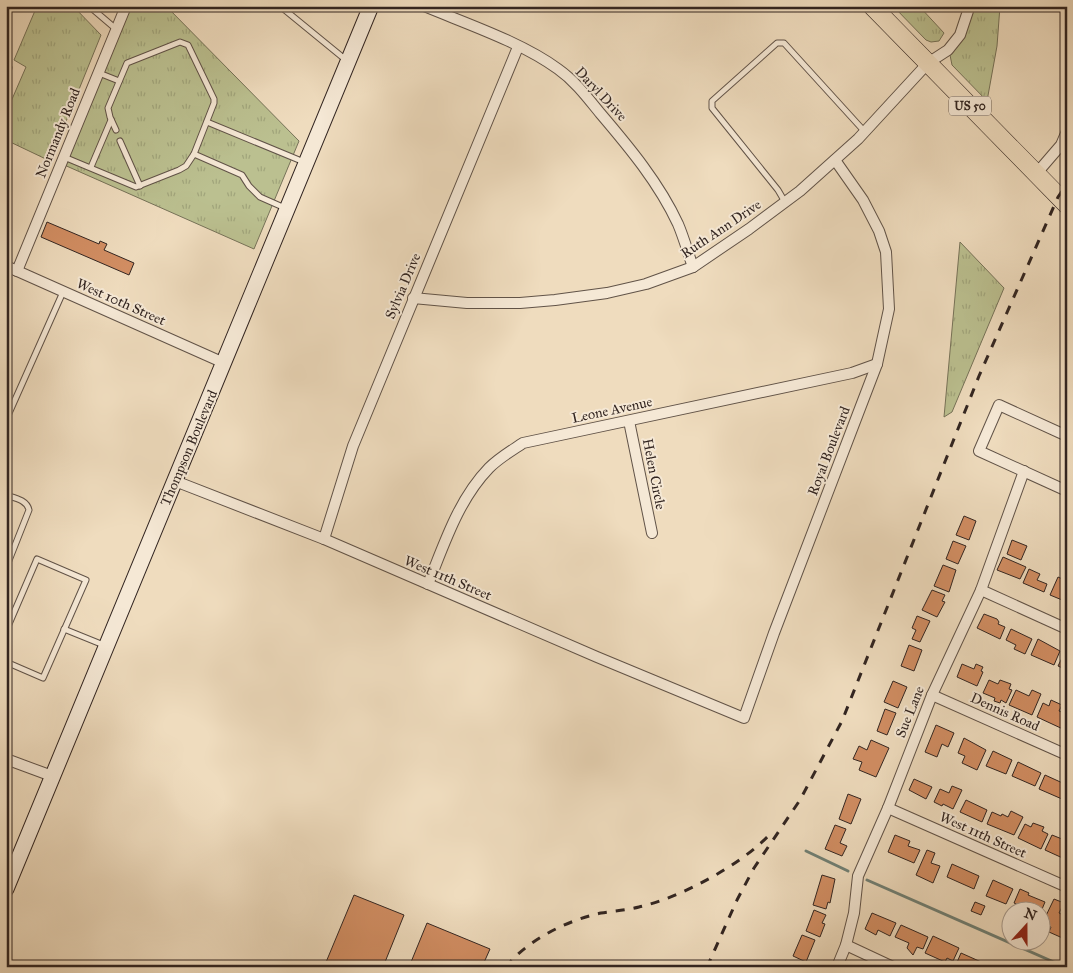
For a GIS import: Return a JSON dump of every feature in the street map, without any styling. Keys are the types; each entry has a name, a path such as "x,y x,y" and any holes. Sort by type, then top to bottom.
{"highway":[{"name":"US 50","path":"872,6 1067,205"}],"main road":[{"name":"Thompson Boulevard","path":"6,889 371,6"}],"street":[{"name":"Normandy Road","path":"17,271 126,6"},
{"name":"Daryl Drive","path":"424,6 518,47 558,69 583,91 622,138 658,188 678,224 693,267"},
{"name":"Ruth Ann Drive","path":"413,298 468,303 520,303 555,300 646,284 693,267 785,202 865,132 928,63 948,50 960,35 968,11 967,6"},
{"name":"Sylvia Drive","path":"324,539 353,446 518,47"},
{"path":"1036,174 1061,145 1067,131"},
{"name":"Royal Boulevard","path":"708,703 744,718 774,633 877,364 889,309 886,252 879,231 863,200 835,160"},
{"name":"West 10th Street","path":"6,266 224,363"},
{"name":"Leone Avenue","path":"428,584 454,520 483,476 504,454 523,444 852,373 877,364"},
{"path":"1067,436 999,405 979,451 1067,491"},
{"name":"Helen Circle","path":"629,420 652,533"},
{"name":"Sue Lane","path":"837,967 846,945 854,913 858,876 888,808 932,694 981,590 1024,472"},
{"name":"West 11th Street","path":"175,480 324,539 708,703"},
{"path":"981,590 1067,629"},
{"name":"Dennis Road","path":"932,694 1067,756"},
{"path":"6,759 52,776"},
{"name":"West 11th Street","path":"888,808 1067,887"},
{"path":"846,945 893,967"}],"lane":[{"path":"89,6 116,29"},
{"path":"280,6 348,62"},
{"path":"64,156 132,186 140,186 184,168 194,154 213,108 214,99 190,48 180,42 127,63 108,108 116,130"},
{"path":"785,202 778,190 712,108 712,101 770,50 777,44 784,43 865,132"},
{"path":"6,75 9,68"},
{"path":"98,73 119,81"},
{"path":"91,167 111,120"},
{"path":"207,122 307,163"},
{"path":"120,141 140,186"},
{"path":"194,154 242,175 249,186 260,197 288,209"},
{"path":"6,420 63,291"},
{"path":"6,495 25,502 29,510 6,568"},
{"path":"6,631 37,559 86,580 43,678 6,662"},
{"path":"64,629 106,646"}],"green space":[{"path":"37,6 73,6 101,35 50,161 6,140 6,113 26,67 14,60"},
{"path":"129,6 166,6 299,141 254,249 62,164"},
{"path":"893,6 919,6 944,33 939,41 931,42 926,40"},
{"path":"972,6 1000,6 997,46 987,101 952,65 950,55 957,45"},
{"path":"960,242 1004,288 952,412 944,417"}],"building":[{"path":"47,222 99,244 100,241 107,244 104,250 134,263 129,275 41,237"},
{"path":"964,516 976,521 969,540 956,535"},
{"path":"1012,540 1027,546 1021,560 1007,554"},
{"path":"953,541 966,546 958,564 946,559"},
{"path":"1003,557 1026,567 1020,579 997,570"},
{"path":"943,565 956,570 949,592 934,586"},
{"path":"1029,569 1040,574 1037,580 1047,584 1044,592 1023,583"},
{"path":"1058,577 1067,581 1067,602 1050,595"},
{"path":"932,590 945,595 942,601 945,602 937,617 922,610"},
{"path":"984,614 997,619 998,624 1005,627 1000,639 977,628"},
{"path":"917,616 930,621 920,642 912,639 916,630 912,628"},
{"path":"1011,629 1032,639 1025,654 1014,649 1016,645 1006,640"},
{"path":"1038,639 1060,651 1054,665 1031,655"},
{"path":"909,645 922,650 914,671 901,666"},
{"path":"1065,652 1067,653 1067,670 1058,666"},
{"path":"962,664 974,669 976,664 983,667 981,671 983,672 977,686 957,677"},
{"path":"989,680 998,684 1000,680 1011,684 1009,689 1012,690 1006,703 1001,700 1000,703 994,701 995,698 983,693"},
{"path":"893,681 907,687 898,708 884,702"},
{"path":"1016,690 1029,696 1032,690 1041,694 1032,715 1009,705"},
{"path":"1051,700 1062,705 1059,711 1067,714 1065,730 1037,717 1043,703 1049,706"},
{"path":"885,709 896,713 887,735 877,731"},
{"path":"936,725 954,733 948,747 942,744 937,757 925,752"},
{"path":"964,738 986,750 977,770 962,763 965,756 958,753"},
{"path":"871,740 889,748 876,777 859,770 862,762 853,759 859,746 867,750"},
{"path":"993,751 1012,760 1006,774 986,766"},
{"path":"1018,762 1041,773 1035,786 1012,776"},
{"path":"1045,775 1067,785 1062,799 1039,789"},
{"path":"914,779 932,787 926,799 909,790"},
{"path":"952,786 962,790 953,809 934,802 940,789 949,793"},
{"path":"848,794 861,799 851,824 839,819"},
{"path":"966,800 987,810 982,822 960,812"},
{"path":"1011,811 1023,817 1014,835 987,824 992,812 1008,817"},
{"path":"1033,823 1044,827 1042,831 1048,834 1041,849 1018,838 1025,824 1031,827"},
{"path":"835,825 846,829 840,843 847,846 842,856 825,849"},
{"path":"895,835 910,841 908,846 920,850 914,863 888,852"},
{"path":"1052,835 1067,841 1067,860 1045,850"},
{"path":"927,850 935,853 931,863 940,866 933,883 916,875"},
{"path":"952,864 979,876 974,889 947,877"},
{"path":"822,875 835,879 830,903 828,902 826,909 813,905"},
{"path":"993,880 1013,889 1008,900 1000,900 1000,902 986,896"},
{"path":"1020,889 1040,900 1015,900"},
{"path":"354,895 404,915 383,967 324,967"},
{"path":"1054,899 1064,903 1059,913 1067,917 1067,940 1050,932 1050,907"},
{"path":"975,902 985,906 981,915 971,911"},
{"path":"814,910 826,915 822,923 825,924 820,937 806,931"},
{"path":"872,913 896,923 890,936 878,930 876,935 865,929"},
{"path":"427,923 490,949 482,967 409,967"},
{"path":"901,925 928,937 923,949 917,947 913,955 907,948 909,943 895,937"},
{"path":"802,935 815,940 806,962 793,956"},
{"path":"933,936 959,948 953,961 947,958 945,962 925,953"},
{"path":"961,953 988,965 988,967 955,967"}],"waterway":[{"path":"806,851 848,871"},
{"path":"867,880 1065,967"}],"railway":[{"path":"707,967 737,900 754,868 800,800 842,721 979,376 1058,197 1067,184"},
{"path":"506,967 525,948 562,926 588,916 655,903 691,888 728,868 759,845 771,833"}]}
